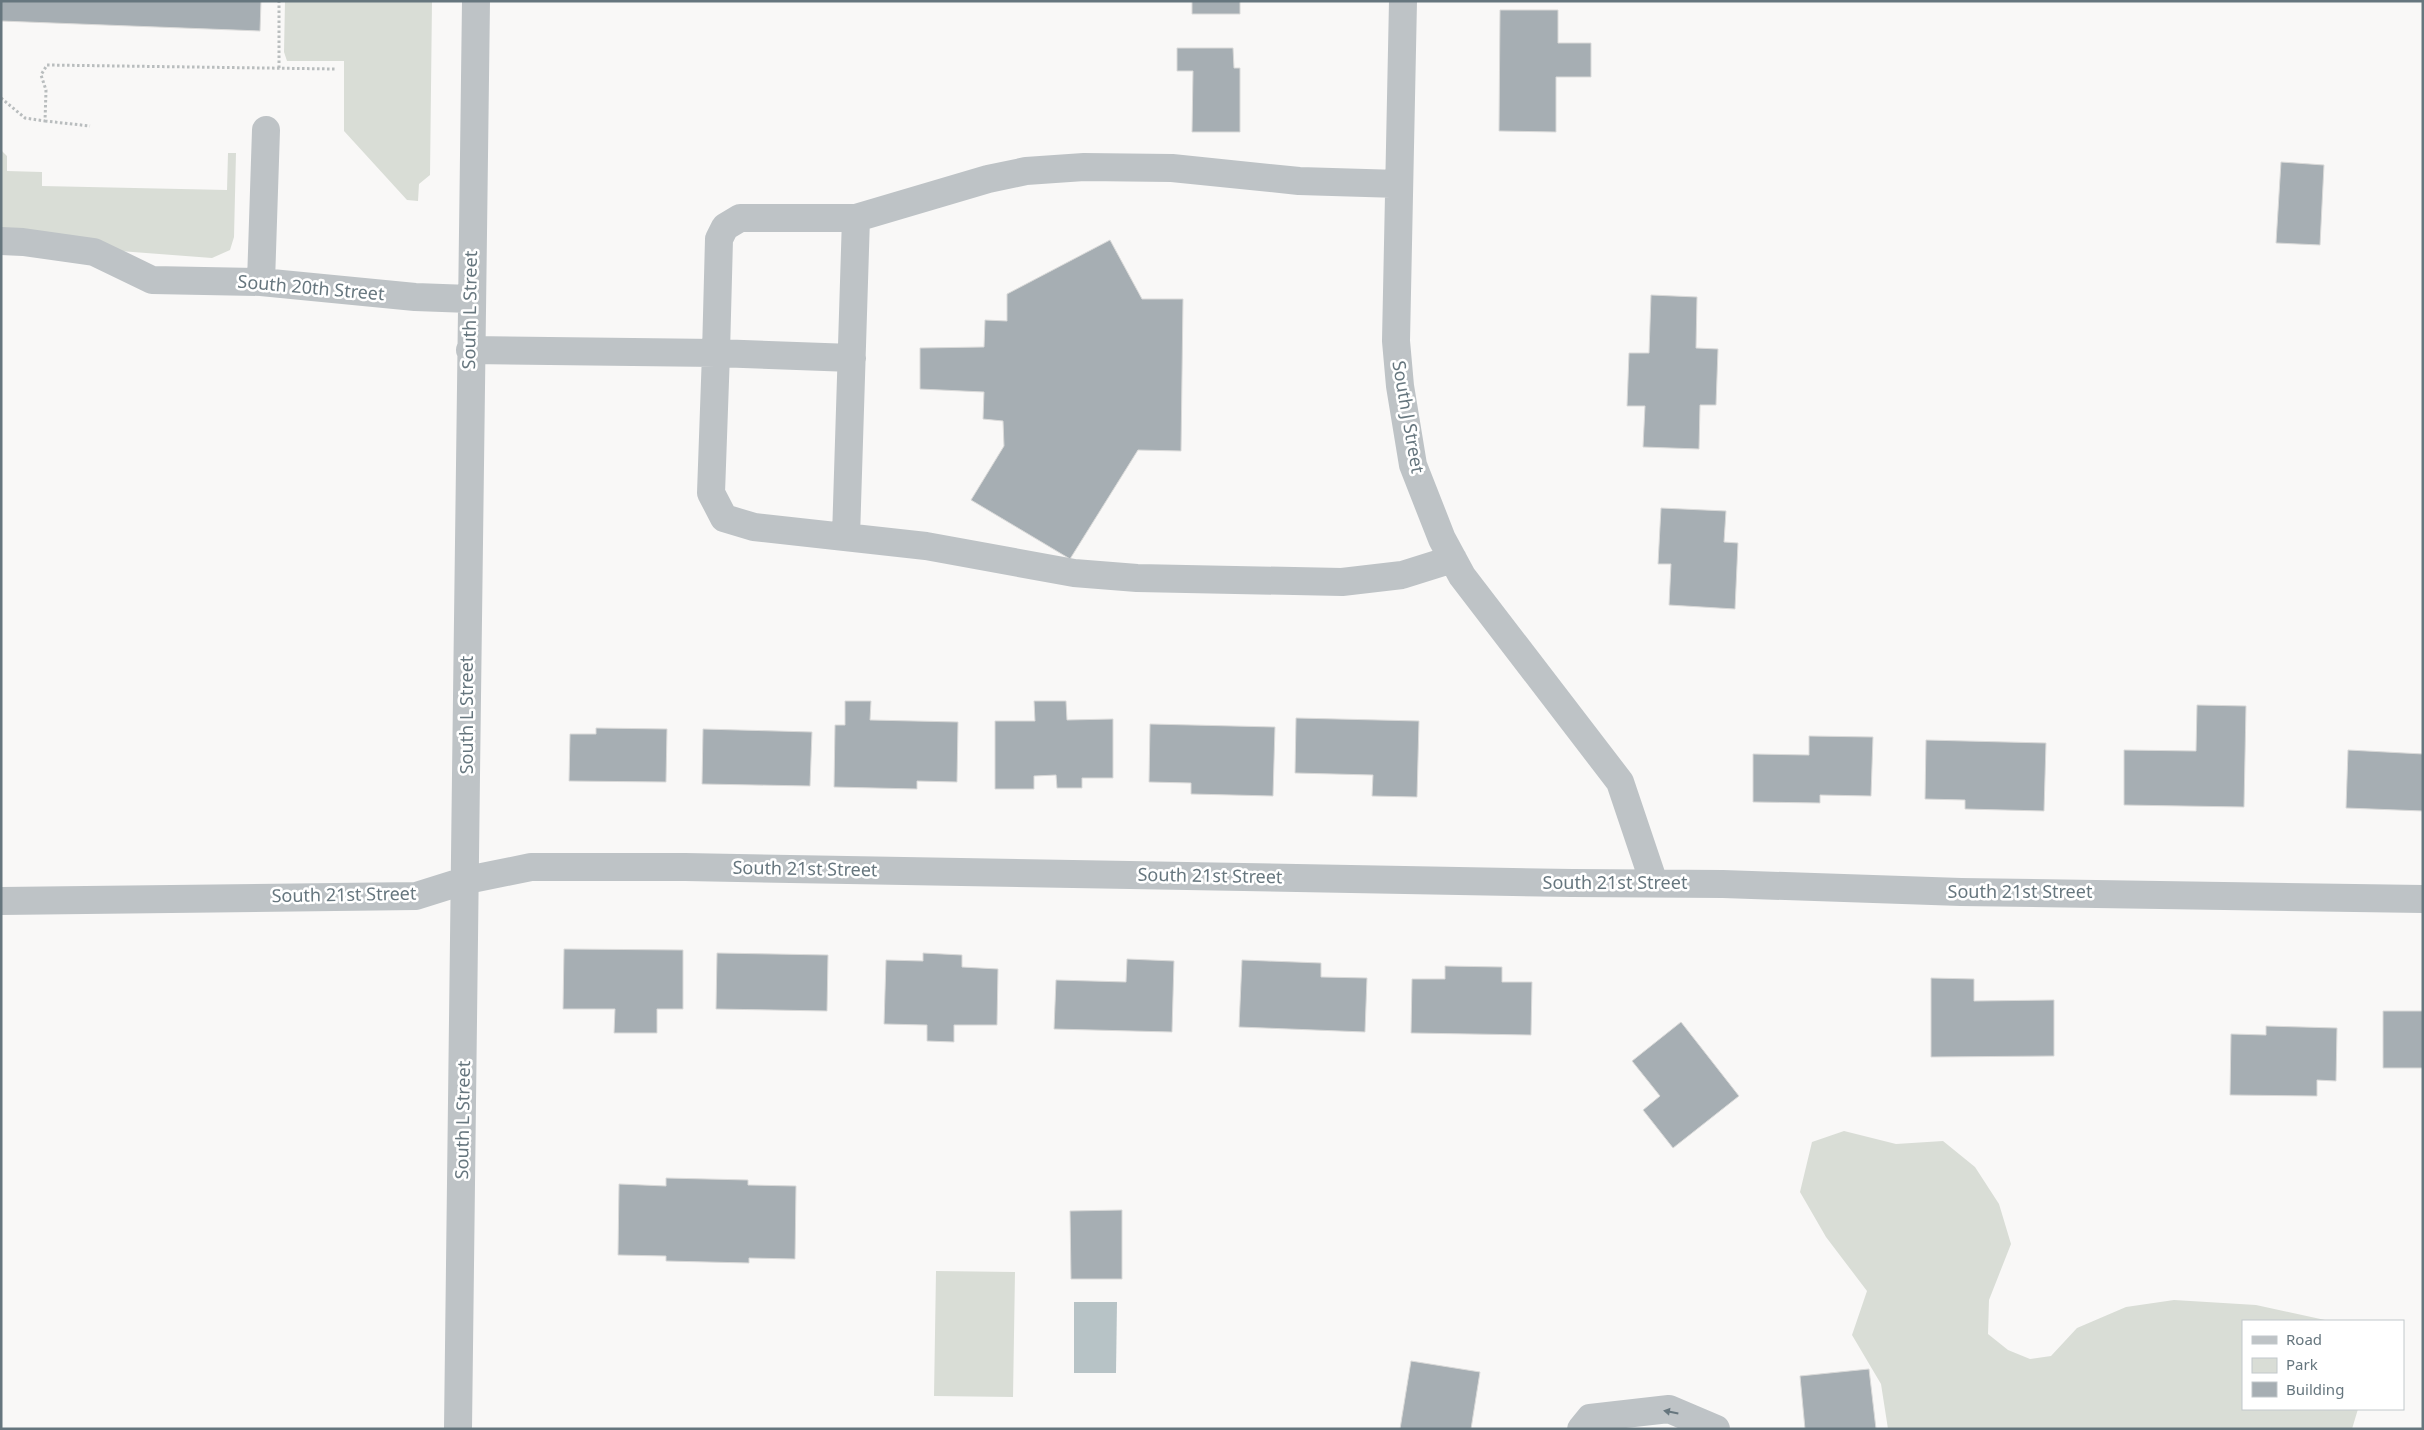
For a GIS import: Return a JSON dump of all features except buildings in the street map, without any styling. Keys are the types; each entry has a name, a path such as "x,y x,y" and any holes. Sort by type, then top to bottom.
{"street":[{"name":"South L Street","path":"458,1429 467,880 470,299 476,1"},
{"name":"South J Street","path":"1403,1 1396,341 1400,386 1413,465 1434,522 1462,576 1620,782 1654,883"},
{"path":"261,282 266,130"},
{"path":"1399,184 1299,181 1172,168 1084,167 1026,171 988,179 856,218 740,218 725,227 719,239 711,492 724,518 754,528 926,546 1074,573 1183,580 1342,582 1402,575 1453,560"},
{"path":"846,538 856,218"},
{"name":"South 20th Street","path":"1,241 94,252 152,280 261,282 415,297 470,299"},
{"path":"470,350 852,358"},
{"name":"South 21st Street","path":"1,901 416,896 467,880 530,867 685,866 1654,883 1961,892 2423,899"},
{"path":"1581,1429 1590,1418 1669,1409 1716,1429"}],"path":[{"path":"279,1 279,68"},
{"path":"44,121 46,90 41,75 47,65 336,69"},
{"path":"1,98 25,118 90,126"}],"green space":[{"path":"285,1 432,1 430,175 419,184 418,201 407,200 344,131 344,61 287,61 284,52"},
{"path":"1,150 7,156 7,171 42,172 42,186 227,190 228,153 236,153 234,237 230,250 212,258 1,242"},
{"path":"1844,1131 1896,1144 1943,1141 1975,1167 1999,1204 2011,1244 1989,1300 1988,1334 2008,1350 2030,1359 2051,1356 2077,1328 2126,1307 2174,1300 2256,1305 2325,1320 2242,1320 2242,1410 2358,1410 2352,1429 1888,1429 1881,1384 1852,1335 1867,1291 1826,1237 1800,1192 1812,1142"},
{"path":"936,1271 1015,1272 1013,1397 934,1396"}],"shaded area":[{"path":"1074,1302 1117,1302 1116,1373 1074,1373"}]}
